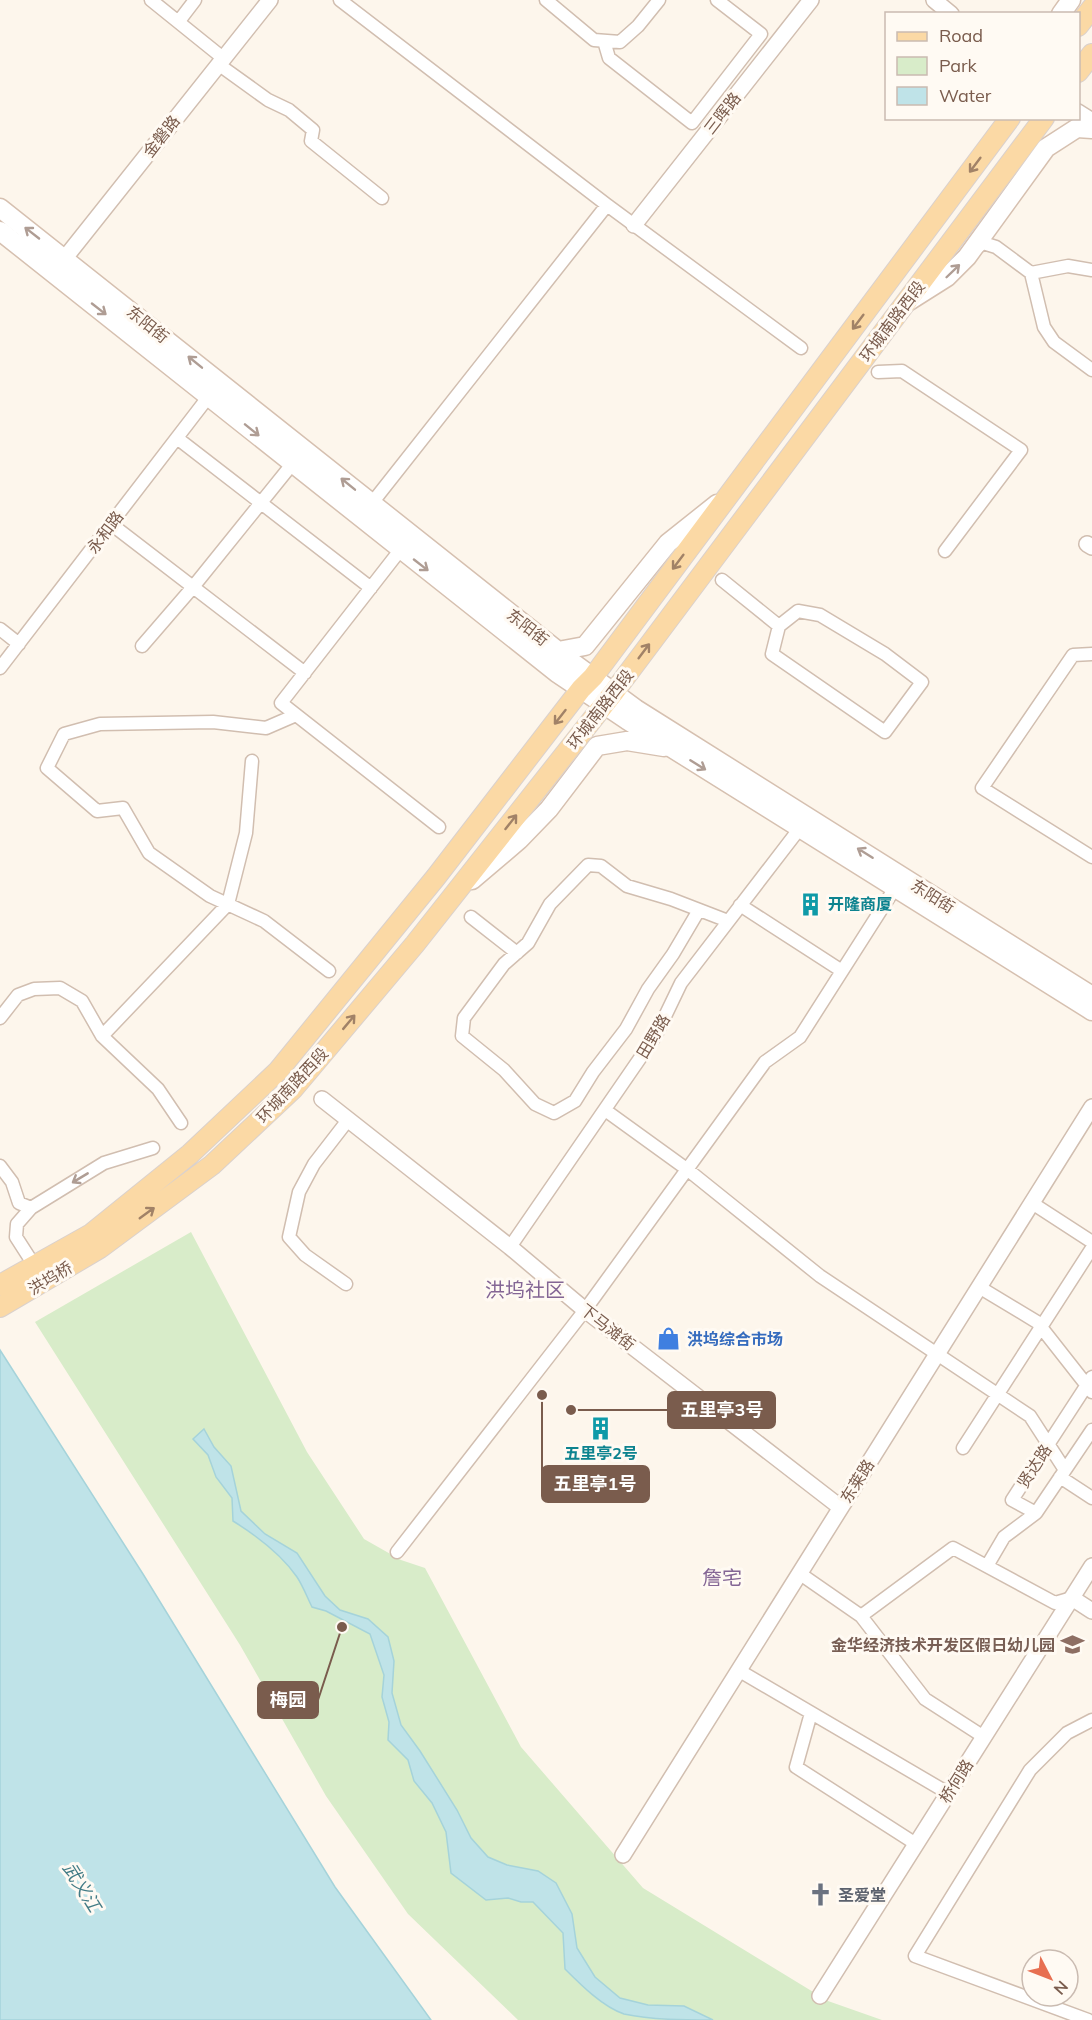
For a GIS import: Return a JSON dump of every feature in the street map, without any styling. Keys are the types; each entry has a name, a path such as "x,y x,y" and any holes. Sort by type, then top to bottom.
{"main road":[{"path":"1080,23 1092,8"},
{"path":"1080,69 1092,54"},
{"name":"环城南路西段","path":"96,1241 278,1071 436,878 587,683 1009,120"},
{"name":"环城南路西段","path":"96,1241 212,1165 293,1089 450,899 609,698 1042,120"},
{"path":"905,303 946,277 971,252 1046,148 1077,128 1092,129"},
{"name":"东阳街","path":"0,208 59,266 209,396 557,673 587,683"},
{"name":"东阳街","path":"0,231 59,266 372,503 558,651 587,683 671,748 1092,1011"},
{"path":"558,651 585,646 668,543 728,496"},
{"name":"东阳街","path":"609,698 636,709 1092,996"},
{"path":"450,899 519,840 549,808 597,746 627,741 671,748"},
{"name":"洪坞桥","path":"0,1285 34,1265 96,1241"},
{"name":"洪坞桥","path":"0,1307 96,1241"}],"street":[{"path":"151,0 179,21 220,61 268,100 289,110 314,129 311,141 382,198"},
{"path":"179,21 195,0"},
{"name":"金磐路","path":"59,266 270,0"},
{"path":"340,0 607,205 801,348"},
{"path":"546,0 594,40 620,42 638,26 659,0"},
{"path":"604,41 609,58 692,123 760,34 717,0"},
{"name":"三晖路","path":"634,225 811,0"},
{"path":"934,0 949,12"},
{"path":"372,503 607,205"},
{"path":"971,252 983,243 996,247 1031,273 1044,327 1054,342 1092,370"},
{"path":"1031,273 1068,266 1092,270"},
{"path":"878,372 902,370 1021,450 945,551"},
{"name":"永和路","path":"0,668 209,396"},
{"path":"177,438 371,588"},
{"path":"142,645 193,587 293,463"},
{"path":"111,524 305,673"},
{"path":"401,549 281,703 439,827"},
{"path":"722,580 779,626"},
{"path":"798,611 820,615 885,654 922,682 885,732 772,654 779,626 798,611"},
{"path":"0,628 20,644"},
{"path":"1092,654 1073,655 982,788 1092,857"},
{"path":"296,715 266,728 213,722 100,724 64,735 47,768 97,811 123,808 149,853 210,896 264,921 329,970"},
{"path":"102,1036 228,904 246,833 252,761"},
{"name":"田野路","path":"510,1247 656,1035 681,983 800,828"},
{"path":"699,910 673,954 648,989 626,1029 593,1072 575,1101 554,1113 535,1104 504,1070 462,1036 464,1018 504,964 528,943 550,904 588,865 601,866 627,885 671,899 728,921"},
{"path":"397,1552 585,1310 765,1062 800,1037 895,888"},
{"path":"740,905 842,971"},
{"path":"471,917 517,953"},
{"path":"0,1018 18,995 34,988 60,988 82,1001 102,1036 158,1089 181,1123"},
{"name":"下马滩街","path":"322,1099 510,1247 585,1310 840,1507"},
{"name":"东莱路","path":"623,1855 1032,1203 1087,1126 1092,1107"},
{"path":"604,1110 688,1170 819,1276 1030,1416 1063,1474 1092,1498"},
{"path":"346,1284 305,1254 289,1238 299,1192 314,1164 348,1120"},
{"path":"34,1265 16,1237 17,1224 31,1208 104,1163 153,1148"},
{"path":"0,1166 12,1182 19,1203 31,1208"},
{"path":"1032,1203 1092,1242"},
{"path":"963,1448 1092,1248"},
{"path":"979,1287 1037,1322 1090,1385"},
{"name":"贤达路","path":"987,1566 1004,1537 1036,1513 1012,1500 1090,1385"},
{"path":"1036,1513 1092,1430"},
{"path":"861,1616 953,1548 1055,1603 1072,1598 1092,1611"},
{"name":"桥何路","path":"820,1996 1092,1566"},
{"path":"799,1573 861,1616 925,1699 984,1737"},
{"path":"738,1670 948,1793"},
{"path":"811,1713 796,1767 916,1845"},
{"path":"1088,2020 915,1956 1030,1770 1066,1733 1092,1720"}],"green space":[{"path":"191,1232 307,1452 364,1539 401,1560 425,1568 521,1747 643,1888 828,2001 882,2020 518,2020 408,1914 326,1796 240,1645 35,1322"}],"water":[{"name":"武义江","path":"0,1350 143,1574 335,1887 431,2020 0,2020"},
{"path":"204,1429 214,1447 231,1466 241,1511 265,1534 297,1553 325,1596 340,1610 368,1619 388,1637 394,1661 392,1693 401,1725 457,1810 471,1838 488,1857 507,1865 538,1871 556,1883 572,1914 577,1948 595,1977 620,1998 648,2005 684,2006 713,2020 646,2017 616,2011 593,1995 565,1969 563,1933 533,1902 521,1902 508,1898 486,1900 451,1873 446,1832 432,1803 414,1781 408,1760 388,1740 389,1722 382,1697 384,1675 370,1634 326,1611 312,1607 299,1580 284,1561 260,1539 233,1521 232,1498 216,1477 208,1455 193,1439"}],"place":[{"name":"开隆商厦","path":"810,904"},
{"name":"洪坞综合市场","path":"669,1339"},
{"name":"五里亭1号","path":"542,1395"},
{"name":"五里亭3号","path":"571,1410"},
{"name":"五里亭2号","path":"601,1428"},
{"name":"梅园","path":"342,1627"},
{"name":"金华经济技术开发区假日幼儿园","path":"1073,1645"},
{"name":"圣爱堂","path":"820,1895"}],"district":[{"name":"洪坞社区","path":"525,1289"},
{"name":"詹宅","path":"722,1577"}]}
